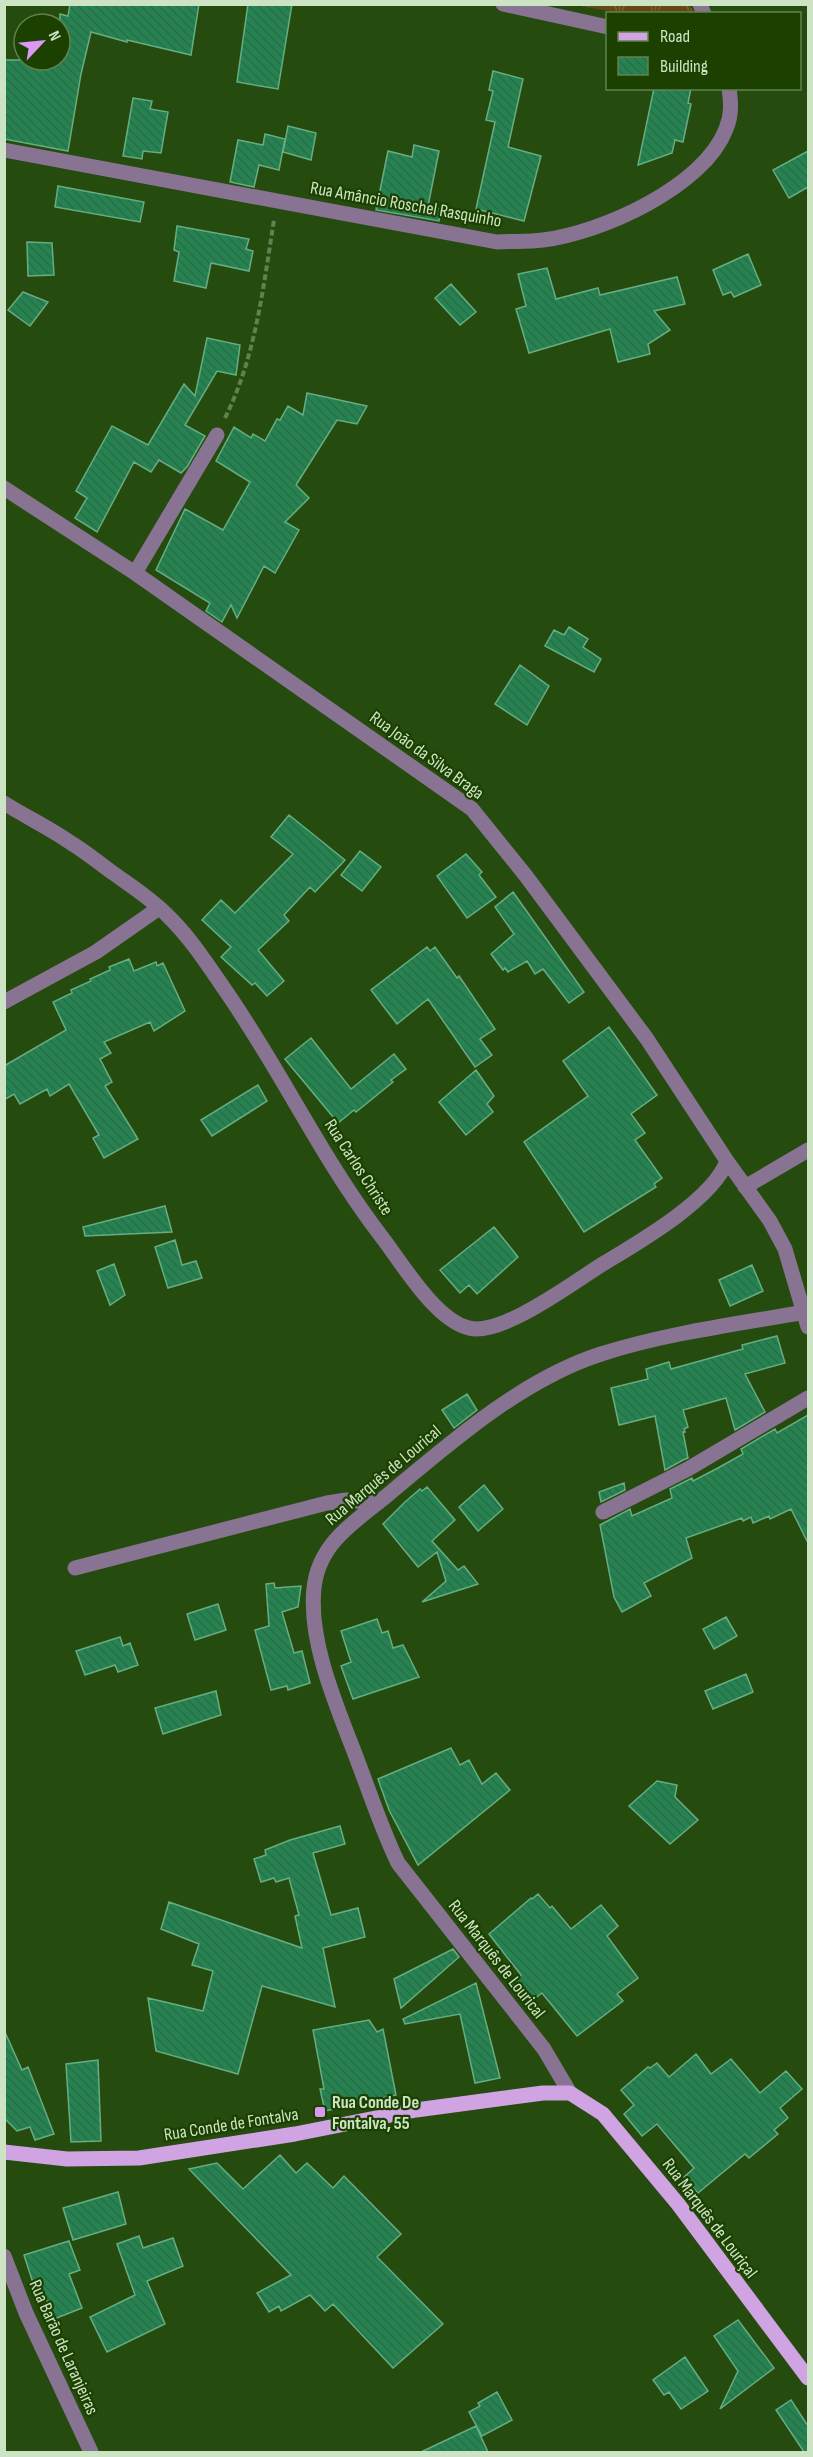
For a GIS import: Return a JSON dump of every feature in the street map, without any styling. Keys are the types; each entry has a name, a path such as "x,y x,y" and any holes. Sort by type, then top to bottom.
{"main road":[{"name":"Rua Conde de Fontalva","path":"4,2152 67,2159 140,2158 295,2134 416,2110 543,2093 570,2093"},
{"name":"Rua Marquês de Louriçal","path":"570,2093 603,2114 678,2204 808,2378"}],"street":[{"path":"503,4 606,27"},
{"name":"Rua Amâncio Roschel Rasquinho","path":"4,150 497,242 545,240 604,224 640,208 682,183 708,158 726,130 732,108 729,90"},
{"path":"135,573 217,435"},
{"name":"Rua João da Silva Braga","path":"4,488 135,573 472,809 526,876 647,1039 727,1161 770,1221 785,1249 808,1327"},
{"name":"Rua Carlos Christe","path":"4,803 72,843 159,908 194,946 240,1011 348,1192 420,1287 444,1316 457,1324 469,1329 496,1326 544,1300 646,1237 703,1194 716,1183 727,1161"},
{"path":"4,1002 96,952 159,908"},
{"path":"746,1187 808,1150"},
{"name":"Rua Marquês de Lourical","path":"570,2093 544,2049 398,1863 384,1834 331,1684 316,1634 314,1587 319,1568 330,1546 346,1527 437,1454 497,1408 574,1364 600,1354 660,1338 805,1312"},
{"path":"603,1512 688,1469 808,1398"},
{"path":"75,1568 327,1503 346,1500 378,1503"},
{"name":"Rua Barão de Laranjeiras","path":"4,2256 22,2304 91,2452"}],"path":[{"path":"217,435 247,367 258,326 277,201"}],"green space":[{"path":"575,5 689,5 694,12 614,12"}],"building":[{"path":"70,4 199,4 191,55 91,32 81,74 68,151 4,139 4,60 12,60 12,72 72,72 72,12 69,12"},
{"path":"248,4 292,4 278,89 237,82"},
{"path":"493,71 523,79 508,147 541,156 524,221 476,209 495,122 486,120 493,91 489,90"},
{"path":"654,90 691,90 688,103 691,104 683,142 675,140 672,153 638,165"},
{"path":"133,98 152,101 150,109 168,112 161,153 143,151 142,159 123,156"},
{"path":"288,126 316,133 311,160 283,152"},
{"path":"265,134 285,139 279,170 259,165 254,187 230,182 238,140 263,145"},
{"path":"414,145 439,151 428,206 441,209 439,221 376,210 388,151 412,157"},
{"path":"808,151 808,187 789,198 773,170"},
{"path":"58,186 144,202 140,222 55,207"},
{"path":"177,226 249,239 246,249 253,251 249,271 211,263 206,288 174,281 179,252 174,250"},
{"path":"27,242 52,243 54,275 28,276"},
{"path":"748,254 761,285 734,297 731,292 723,295 713,270"},
{"path":"547,268 556,299 598,288 600,295 677,277 685,304 654,311 670,330 648,344 650,354 618,362 610,329 529,353 516,309 526,306 518,274"},
{"path":"451,284 476,312 460,325 435,298"},
{"path":"23,292 48,302 30,326 8,310"},
{"path":"207,338 240,345 236,375 217,371 185,425 205,436 187,467 181,473 159,460 151,472 134,462 97,532 75,518 87,498 76,491 112,426 148,445 184,384 195,396"},
{"path":"307,393 367,406 357,424 337,420 296,485 309,498 285,522 299,530 275,573 264,566 237,618 231,605 222,622 206,611 210,603 156,570 185,509 223,530 250,482 216,461 234,427 251,438 253,434 265,441 277,419 280,420 288,406 303,415"},
{"path":"569,627 588,639 583,647 601,659 594,672 545,646 554,630 564,635"},
{"path":"520,665 549,686 527,725 495,704"},
{"path":"289,815 345,860 315,892 310,887 284,915 289,921 258,950 284,981 267,996 255,983 252,985 221,957 231,947 202,920 221,900 235,913 293,854 271,837"},
{"path":"360,851 381,867 362,891 341,875"},
{"path":"466,854 482,872 479,875 496,897 467,918 437,876"},
{"path":"513,892 584,992 569,1003 543,969 535,974 527,961 508,972 505,968 503,970 491,954 514,934 495,907"},
{"path":"427,947 430,951 435,947 457,978 459,976 495,1029 480,1039 492,1055 475,1067 428,999 397,1024 371,990"},
{"path":"129,959 134,971 156,962 157,966 163,963 185,1011 154,1031 150,1022 104,1042 111,1053 100,1059 112,1082 105,1086 138,1139 104,1158 93,1138 99,1135 69,1084 50,1096 47,1089 20,1104 14,1094 4,1100 4,1066 66,1030 53,1002 72,993 71,990 91,981 90,979 110,970 109,967"},
{"path":"609,1027 657,1095 631,1114 645,1133 635,1140 662,1178 654,1184 656,1187 584,1232 524,1142 588,1096 563,1061"},
{"path":"311,1038 351,1089 394,1054 406,1069 356,1112 354,1110 338,1123 285,1059"},
{"path":"476,1070 494,1096 487,1104 493,1112 466,1135 439,1102"},
{"path":"258,1085 267,1101 212,1136 201,1120"},
{"path":"165,1206 172,1232 85,1236 83,1227"},
{"path":"494,1227 518,1257 477,1294 469,1285 460,1293 440,1270"},
{"path":"175,1240 182,1265 196,1261 202,1278 168,1288 155,1247"},
{"path":"114,1264 125,1295 110,1305 97,1271"},
{"path":"752,1265 763,1291 730,1306 719,1280"},
{"path":"777,1336 785,1363 745,1374 765,1412 735,1430 726,1398 683,1410 688,1427 683,1432 688,1458 665,1470 655,1416 619,1425 611,1388 648,1379 646,1369 669,1362 671,1369 743,1349 742,1345"},
{"path":"467,1394 477,1410 454,1428 442,1410"},
{"path":"808,1415 808,1543 791,1509 770,1519 769,1516 753,1523 751,1517 743,1521 742,1518 686,1538 692,1558 644,1583 651,1596 622,1612 614,1597 600,1525 630,1509 632,1516 672,1498 670,1489 692,1478 693,1481 718,1468 743,1454 741,1449 775,1429 777,1433"},
{"path":"624,1483 625,1490 601,1502 599,1492"},
{"path":"484,1485 503,1509 478,1531 459,1507"},
{"path":"427,1487 455,1520 432,1541 458,1570 464,1566 478,1584 422,1602 446,1581 437,1552 418,1567 383,1524 420,1489 422,1491"},
{"path":"274,1583 275,1588 301,1586 298,1607 282,1612 294,1653 302,1651 310,1683 288,1690 287,1686 271,1690 255,1630 269,1626 266,1584"},
{"path":"218,1604 226,1630 195,1640 187,1614"},
{"path":"726,1617 737,1636 714,1649 703,1629"},
{"path":"377,1619 382,1633 388,1631 393,1648 403,1645 419,1677 353,1699 341,1666 351,1662 341,1631"},
{"path":"120,1637 123,1646 130,1643 138,1665 118,1672 115,1665 85,1675 76,1651"},
{"path":"746,1674 753,1692 713,1709 705,1691"},
{"path":"216,1691 221,1715 163,1734 155,1708"},
{"path":"451,1748 460,1765 469,1760 482,1784 496,1773 510,1790 418,1865 389,1810 378,1779"},
{"path":"657,1781 677,1785 675,1797 698,1820 670,1844 629,1806"},
{"path":"340,1826 345,1844 313,1853 331,1915 358,1908 365,1937 323,1948 335,2007 262,1986 238,2074 156,2051 148,1998 203,2011 213,1971 192,1965 199,1944 161,1929 169,1902 302,1948 295,1916 299,1915 289,1878 276,1882 274,1878 261,1882 254,1859 266,1855 265,1850 290,1840"},
{"path":"538,1894 550,1908 552,1906 571,1929 601,1905 618,1926 607,1936 638,1978 617,1994 623,2001 577,2036 542,1993 529,2003 510,1981 521,1975 489,1934"},
{"path":"453,1949 459,1957 401,2008 394,1979"},
{"path":"476,1983 500,2078 475,2083 460,2014 405,2024 403,2019"},
{"path":"369,2020 377,2032 383,2029 396,2095 325,2111 320,2089 324,2089 313,2030"},
{"path":"4,2030 22,2070 28,2067 54,2134 35,2140 30,2127 17,2131 4,2118"},
{"path":"696,2054 711,2074 731,2059 760,2093 786,2071 802,2089 780,2108 788,2118 774,2130 778,2134 749,2158 745,2154 698,2193 684,2177 694,2168 657,2124 642,2136 624,2114 634,2105 621,2090 648,2067 657,2063 669,2077"},
{"path":"98,2060 101,2141 71,2142 66,2064"},
{"path":"280,2155 296,2173 307,2163 333,2188 344,2176 401,2234 377,2257 443,2324 393,2368 333,2304 325,2311 310,2295 281,2311 279,2306 269,2312 257,2293 291,2275 189,2169 217,2163 243,2189"},
{"path":"118,2192 126,2224 73,2240 63,2208"},
{"path":"139,2236 143,2248 173,2238 183,2266 147,2281 165,2324 107,2352 90,2317 135,2295 117,2244"},
{"path":"69,2241 80,2270 69,2274 82,2308 54,2319 40,2284 34,2286 24,2255"},
{"path":"738,2320 774,2368 720,2409 738,2371 714,2336"},
{"path":"685,2357 708,2391 681,2409 669,2392 664,2395 653,2380"},
{"path":"497,2392 512,2420 482,2436 469,2412 480,2406 478,2403"},
{"path":"791,2400 808,2426 808,2452 804,2452 776,2410"},
{"path":"476,2426 488,2452 421,2452"}],"place":[{"name":"Rua Conde De Fontalva, 55","path":"320,2112"}]}
